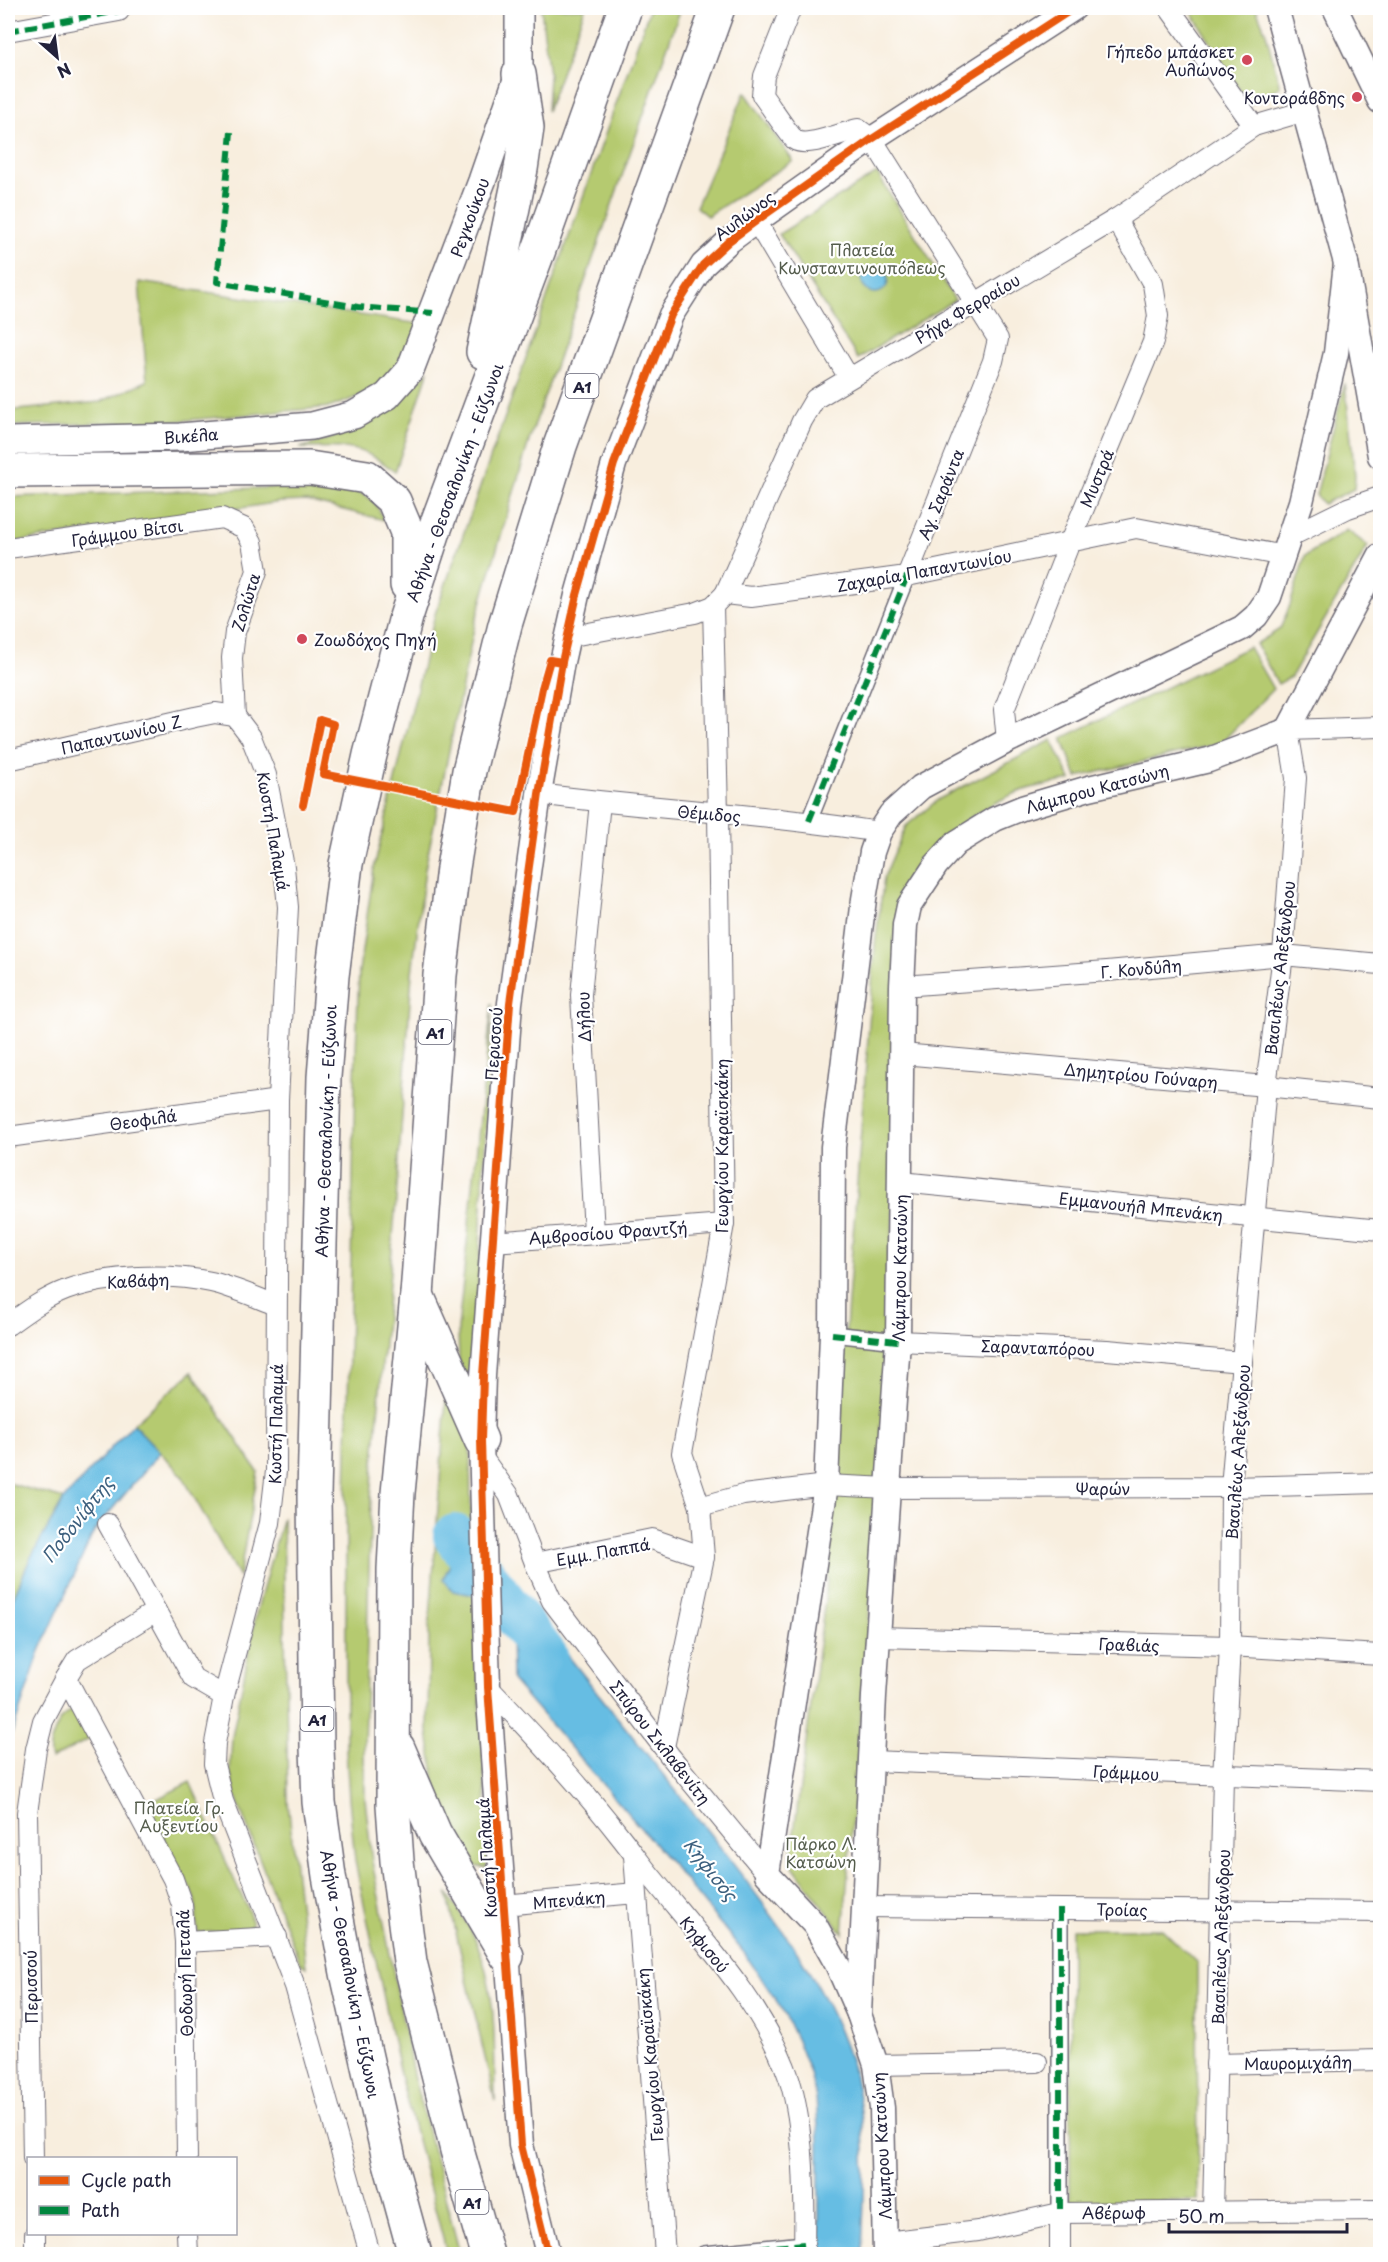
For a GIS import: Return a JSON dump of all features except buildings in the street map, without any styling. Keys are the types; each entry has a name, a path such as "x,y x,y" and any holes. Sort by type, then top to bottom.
{"highway":[{"name":"Αθήνα - Θεσσαλονίκη - Εύζωνοι","path":"415,2254 388,2159 347,1973 329,1876 320,1802 317,1748 314,1496 324,1077 332,976 346,864 370,755 406,617 434,531 625,8"},
{"name":"Α1","path":"487,2254 457,2150 410,1962 397,1861 393,1804 394,1569 398,1493 417,1295 440,975 453,868 469,771 505,625 560,446 718,8"},
{"path":"461,461 521,170 527,128 519,74"},
{"path":"8,471 309,468 367,477 394,501 407,532 406,617"},
{"path":"417,1295 482,1448"},
{"path":"392,1734 435,1834 507,1956"}],"main road":[{"name":"Ρεγκούκου","path":"371,406 387,396 410,370 482,181 519,74 519,8"},
{"name":"Βικέλα","path":"8,441 180,437 312,426 339,420 371,406"}],"street":[{"path":"791,8 764,76 762,95 796,140 806,143 819,141 835,134 858,129 872,139"},
{"name":"Αυλώνος","path":"567,637 614,464 670,315 703,265 729,240 872,139 1074,8"},
{"path":"1169,8 1254,126"},
{"path":"1276,8 1346,263 1380,456"},
{"path":"1335,8 1380,101"},
{"path":"8,31 120,9"},
{"name":"Ρήγα Φερραίου","path":"719,600 802,421 815,399 1116,219 1254,126 1305,111"},
{"name":"Αγ. Σαράντα","path":"809,821 993,361 998,339 872,139"},
{"name":"Μυστρά","path":"1007,741 1004,710 1070,542 1153,342 1158,316 1153,284 1116,219"},
{"path":"756,221 849,378"},
{"path":"767,1874 826,1485 832,1334 833,1147 864,899 872,852 879,832 891,814 921,787 1007,741 1242,628 1256,616 1269,597 1301,502 1336,353 1346,263"},
{"path":"1288,546 1348,508 1380,497"},
{"name":"Γράμμου Βίτσι","path":"8,549 222,518 244,528"},
{"name":"Ζολώτα","path":"235,716 232,658 235,632 257,571 252,542 244,528"},
{"name":"Ζαχαρία Παπαντωνίου","path":"567,637 695,612 719,600 907,576 1136,528 1288,546"},
{"path":"1380,556 1288,730 1380,727"},
{"name":"Γεωργίου Καραϊσκάκη","path":"663,1747 704,1557 700,1507 682,1453 724,1224 718,814 719,600"},
{"name":"Περισσού","path":"482,1448 483,1376 510,1003 539,794 567,637"},
{"name":"Παπαντωνίου Ζ","path":"8,760 215,713 235,716"},
{"name":"Κωστή Παλαμά","path":"235,716 251,737 266,775 284,867 288,907 278,1100 276,1471 270,1523 224,1696 215,1743 217,1781 296,1986 370,2254"},
{"name":"Βασιλέως Αλεξάνδρου","path":"1213,2212 1223,1776 1230,1646 1231,1487 1266,1086 1283,955 1296,778 1288,730"},
{"name":"Λάμπρου Κατσώνη","path":"885,2248 882,2108 876,2065 859,2014 862,1906 898,1341 902,986 905,926 909,906 936,865 956,843 995,819 1022,808 1089,788 1209,760 1288,730"},
{"name":"Θέμιδος","path":"539,794 718,814 809,821 879,832"},
{"name":"Δήλου","path":"594,1233 581,995 600,802"},
{"name":"Γ. Κονδύλη","path":"902,986 1283,955 1380,964"},
{"name":"Δημητρίου Γούναρη","path":"902,1054 1380,1098"},
{"name":"Θεοφιλά","path":"8,1137 278,1100"},
{"name":"Εμμανουήλ Μπενάκη","path":"901,1182 1380,1230"},
{"name":"Αμβροσίου Φραντζή","path":"493,1242 724,1224"},
{"name":"Καβάφη","path":"8,1325 34,1306 66,1290 105,1281 144,1277 213,1282 276,1305"},
{"name":"Σαρανταπόρου","path":"832,1334 898,1341 1107,1350 1242,1362"},
{"name":"Κωστή Παλαμά","path":"482,1448 488,1687 521,2145 548,2254"},
{"name":"Σπύρου Σκλαβενίτη","path":"482,1448 509,1495 552,1601 663,1747 767,1874 815,1925 838,1966 859,2014"},
{"name":"Ψαρών","path":"826,1485 889,1488 1231,1487 1380,1483"},
{"path":"700,1507 743,1495 826,1485"},
{"path":"108,1524 193,1678 224,1696"},
{"name":"Εμμ. Παππά","path":"535,1563 652,1539 704,1557"},
{"path":"66,1678 77,1660 156,1611"},
{"name":"Γραβιάς","path":"878,1637 1230,1646 1380,1655"},
{"name":"Περισσού","path":"33,2157 27,1813 36,1749 43,1721 66,1678"},
{"name":"Θοδωρή Πεταλά","path":"66,1678 173,1879 182,1905 185,1942 187,2157"},
{"name":"Κηφισού","path":"488,1687 533,1733 624,1841 725,1967 769,2035 789,2080 797,2118 801,2156 804,2249"},
{"name":"Γράμμου","path":"871,1761 1380,1781"},
{"name":"Γεωργίου Καραϊσκάκη","path":"634,1856 665,2254"},
{"name":"Μπενάκη","path":"503,1905 636,1893"},
{"name":"Τροίας","path":"862,1906 1380,1912"},
{"path":"1060,1909 1060,2254"},
{"path":"185,1942 276,1937"},
{"name":"Μαυρομιχάλη","path":"1216,2064 1380,2060"},
{"path":"876,2065 1037,2062"},
{"name":"Αβέρωφ","path":"885,2248 1060,2213 1380,2210"},
{"path":"35,2235 35,2254"},
{"path":"188,2235 188,2254"},
{"path":"704,2254 804,2249"}],"green space":[{"path":"541,8 585,8 547,111 549,75"},
{"path":"650,8 681,8 529,441 475,623 425,869 412,973 396,1201 371,1497 364,1748 365,1799 372,1861 413,2074 460,2254 447,2254 401,2079 355,1861 349,1798 346,1750 346,1498 359,971 374,868 435,614"},
{"name":"Γήπεδο μπάσκετ Αυλώνος","path":"1189,8 1256,8 1266,33 1280,87 1249,105"},
{"path":"745,92 793,161 707,216 696,207"},
{"name":"Πλατεία Κωνσταντινουπόλεως","path":"877,173 955,300 858,359 779,234"},
{"path":"139,282 421,324 413,349 382,384 367,393 331,407 177,421 8,426 8,411 100,402 147,381"},
{"path":"429,370 395,472 361,451 340,448 300,448 339,435 371,420 400,399"},
{"path":"1345,383 1355,476 1354,489 1323,504 1316,495"},
{"path":"317,486 347,489 368,497 374,502 384,520 307,501 281,502 8,543 8,497"},
{"path":"1347,530 1368,546 1291,677 1278,684 1256,644 1280,629 1305,556"},
{"path":"1249,647 1273,689 1221,743 1077,777 1062,738"},
{"name":"Πάρκο Λ. Κατσώνη","path":"1052,740 1071,780 1017,793 985,809 954,829 928,853 914,870 898,916 895,1177 882,1459 843,1934 790,1862 826,1592 875,945 884,877 906,826 939,799"},
{"path":"492,1003 473,1391 459,1362 458,1329"},
{"path":"192,1372 258,1472 239,1577 181,1474 133,1424"},
{"path":"446,1397 470,1437 471,1521 444,1579 474,1595 487,1822 487,1868 469,1865 459,1854 437,1798 428,1732 429,1632"},
{"path":"8,1483 64,1499 30,1559 8,1610"},
{"path":"283,1517 288,1802 306,1967 300,1963 238,1803 230,1772 232,1737 257,1610"},
{"path":"75,1709 90,1739 51,1759 50,1749 55,1731 64,1716"},
{"name":"Πλατεία Γρ. Αυξεντίου","path":"190,1782 249,1912 252,1924 249,1929 198,1933 195,1897 145,1805"},
{"path":"447,1893 473,1935 488,1980 493,2020 495,2101"},
{"path":"1071,1929 1162,1929 1197,1963 1198,2201 1070,2201"}],"water":[{"path":"875,267 884,271 888,280 884,289 875,293 866,289 862,280 866,271"},
{"name":"Ποδονίφτης","path":"133,1424 160,1452 94,1531 40,1651 8,1745 8,1610 30,1559 64,1499"},
{"path":"471,1521 474,1595 453,1591 443,1579"},
{"path":"510,1581 774,1918 794,1947 829,2008 843,2040 859,2096 864,2141 862,2254 819,2254 819,2143 816,2097 810,2073 782,2009 745,1954 671,1863 512,1680"}],"waterway":[{"name":"Κηφισός","path":"455,1536 546,1656"}],"marked path":[{"path":"8,31 119,11 122,8"},
{"path":"231,132 217,282 358,307 433,313"},
{"path":"809,821 907,576"},
{"path":"832,1334 898,1341"},
{"path":"1060,1909 1060,2213"},
{"path":"704,2254 804,2244"}],"cycle path":[{"path":"548,2254 521,2145 488,1687 481,1440 483,1376 510,1003 539,794 562,662 577,595 614,464 671,315 703,265 729,241 872,139 1074,8"},
{"path":"303,805 320,720 333,724 323,774 516,812 550,660 562,662"}],"place":[{"name":"Γήπεδο μπάσκετ Αυλώνος","path":"1247,60"},
{"name":"Κοντοράβδης","path":"1357,97"},
{"name":"Ζοωδόχος Πηγή","path":"302,639"}]}
